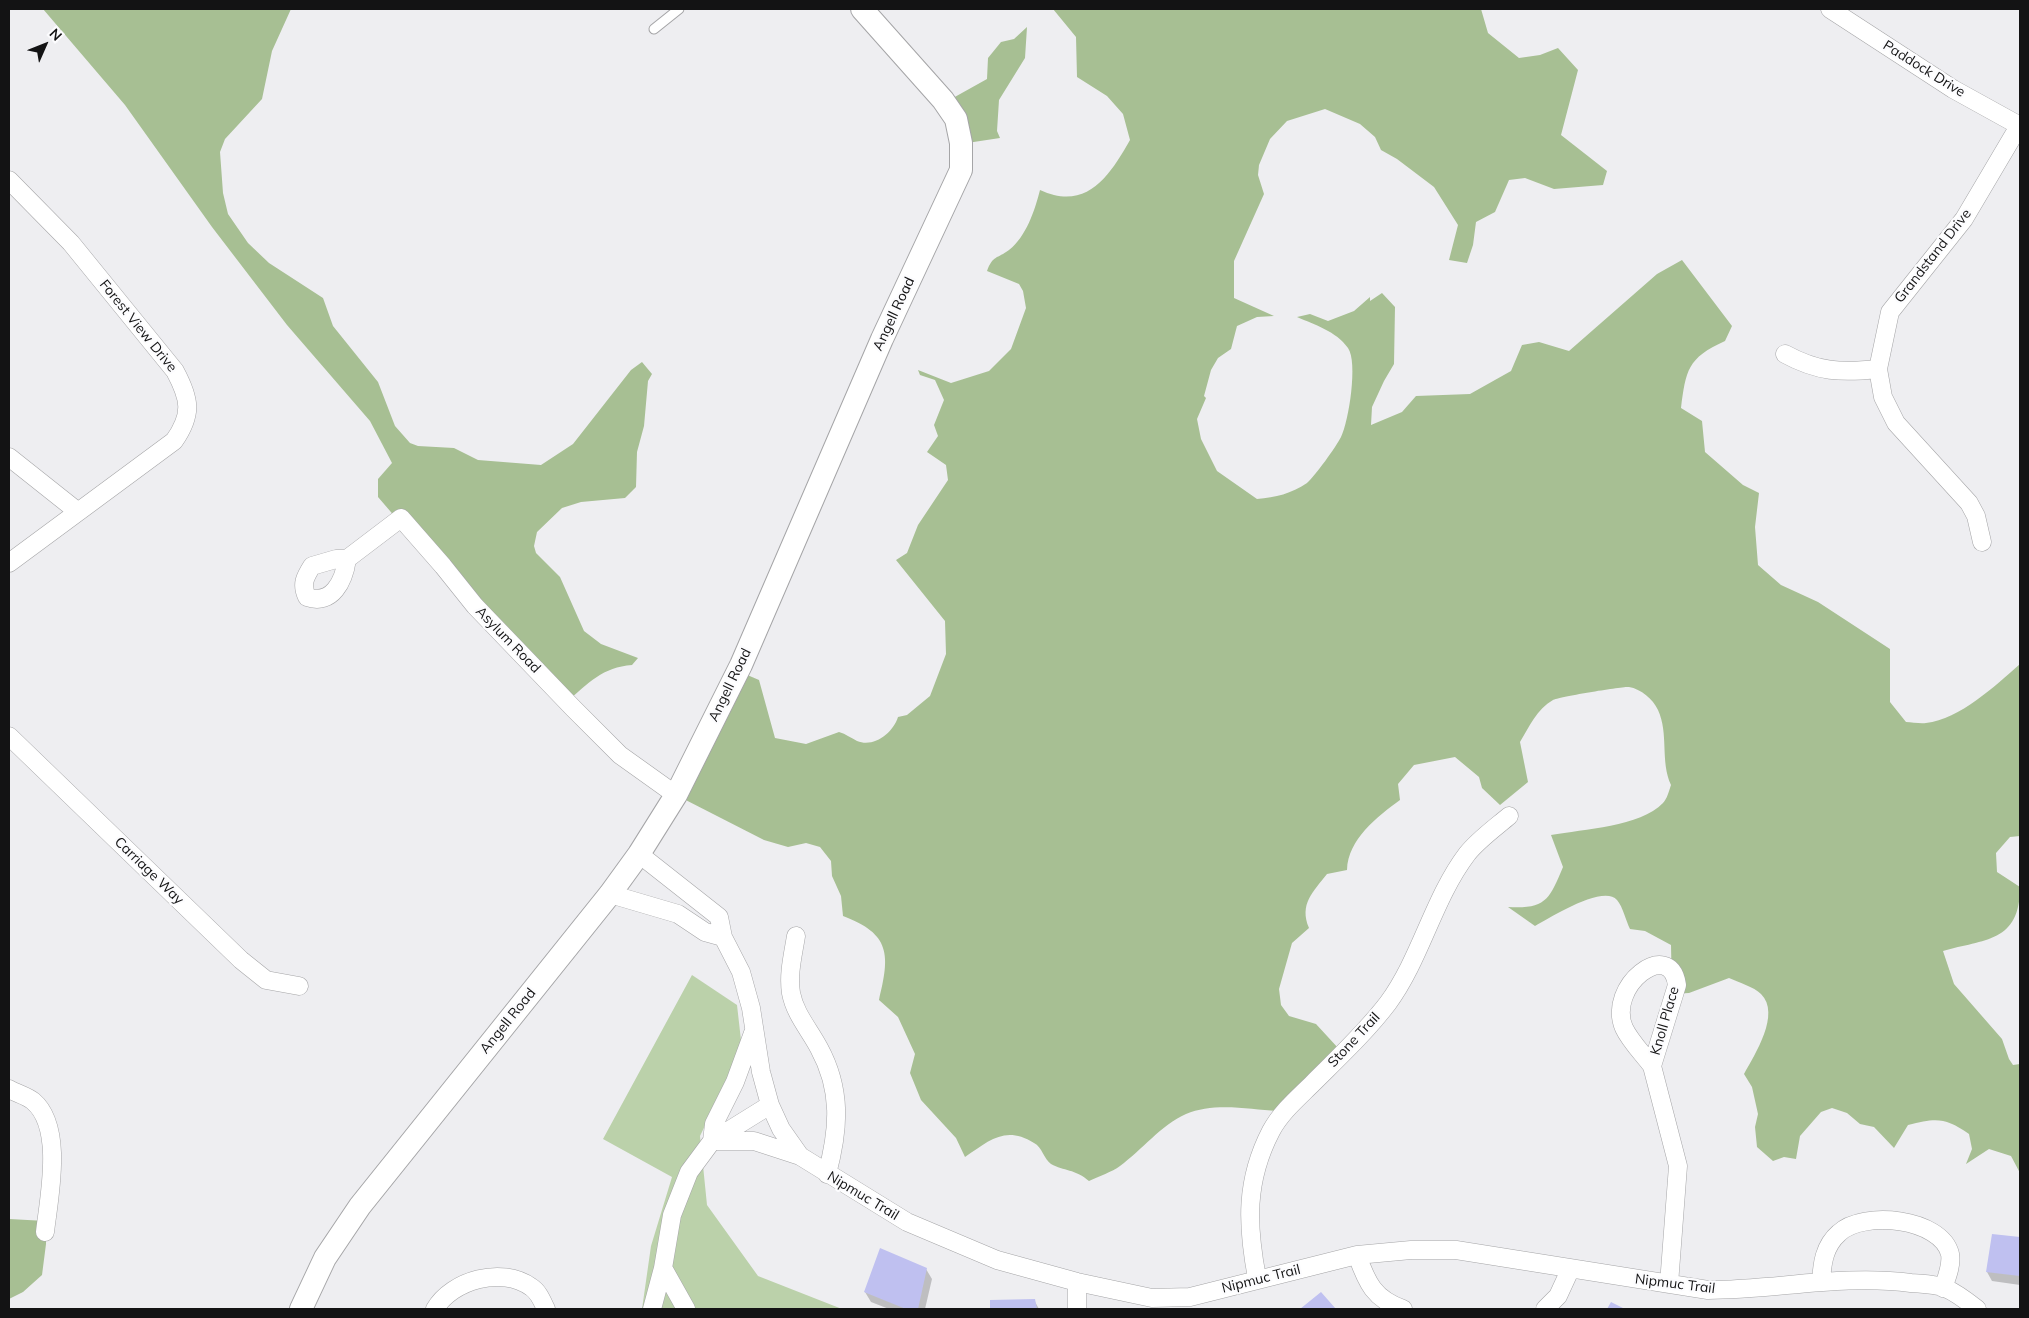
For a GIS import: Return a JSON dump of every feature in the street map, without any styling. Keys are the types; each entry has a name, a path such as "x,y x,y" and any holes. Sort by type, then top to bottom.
{"street":[{"name":"Angell Road","path":"301,1309 325,1258 360,1206 610,894 639,854 676,796 741,665 882,339 961,170 961,143 956,119 943,100 862,9"},
{"name":"Paddock Drive","path":"1830,9 1953,88 2020,126"},
{"name":"Grandstand Drive","path":"1982,542 1976,516 1969,503 1896,423 1883,397 1878,369 1890,312 1964,219 2020,126"},
{"name":"Forest View Drive","path":"9,180 71,243 175,371 187,394 188,415 174,440 9,563"},
{"path":"1785,354 1804,364 1826,370 1851,372 1878,369"},
{"path":"9,457 77,511"},
{"name":"Asylum Road","path":"347,559 400,518 486,618 572,708 620,755 676,796"},
{"name":"Carriage Way","path":"9,736 241,960 266,980 299,986"},
{"name":"Stone Trail","path":"1257,1278 1249,1238 1250,1189 1270,1132 1281,1114 1336,1060 1387,1004 1402,981 1446,888 1468,853 1510,816"},
{"name":"Nipmuc Trail","path":"639,854 719,917 723,937 741,972 751,1008 753,1033 770,1105 781,1129 800,1156 907,1222 997,1260 1077,1282 1152,1298 1189,1303 1257,1278 1357,1255 1410,1250 1456,1250 1570,1270 1708,1290 1746,1290 1786,1284 1888,1280 1943,1288 1960,1296 1977,1309"},
{"path":"610,894 678,914 705,932 723,937"},
{"path":"796,936 789,976 795,1008 826,1063 838,1112 835,1142 827,1174"},
{"name":"Knoll Place","path":"1652,1066 1677,985 1676,977 1668,968 1658,964 1646,968 1633,979 1625,994 1620,1010 1624,1029 1652,1066 1678,1166 1677,1203 1669,1284"},
{"path":"712,1141 714,1124 735,1082 753,1033"},
{"path":"9,1089 33,1101 45,1118 53,1154 45,1232"},
{"path":"652,1309 663,1268 672,1215 689,1172 712,1141 770,1105"},
{"path":"712,1141 754,1141 800,1156"},
{"path":"1821,1282 1822,1261 1830,1243 1839,1232 1852,1223 1887,1219 1913,1224 1934,1234 1944,1244 1949,1252 1951,1261 1943,1288"},
{"path":"1357,1255 1372,1289 1382,1300 1403,1309"},
{"path":"663,1268 686,1309"},
{"path":"1545,1309 1558,1296 1570,1270"},
{"path":"435,1309 452,1290 468,1281 501,1278 531,1286 539,1295 546,1309"},
{"path":"1077,1282 1077,1309"}],"lane":[{"path":"654,29 679,9"}],"green space":[{"path":"43,9 291,9 272,51 262,99 225,139 220,152 223,193 228,214 248,243 269,263 323,298 333,326 378,382 395,426 410,443 418,446 454,448 478,460 541,465 573,444 631,370 642,362 652,374 648,381 644,426 637,452 636,487 625,498 581,502 562,508 537,532 534,546 536,553 560,577 584,631 601,644 638,658 632,665 613,669 596,677 567,702 482,618 378,497 378,479 392,463 370,421 287,325 212,227 125,105"},
{"path":"1053,9 1481,9 1488,33 1519,58 1540,55 1558,48 1578,70 1561,135 1607,171 1603,185 1554,189 1525,178 1509,180 1495,212 1476,222 1473,245 1467,263 1449,260 1458,225 1434,187 1397,159 1381,150 1375,137 1360,124 1325,109 1287,121 1270,139 1259,165 1258,175 1264,194 1234,261 1234,298 1274,316 1257,317 1237,326 1231,349 1218,358 1211,370 1204,396 1206,398 1197,419 1201,439 1217,471 1257,499 1277,496 1295,490 1307,483 1320,468 1338,442 1344,429 1351,392 1351,355 1348,348 1338,337 1297,317 1310,314 1328,321 1354,311 1370,297 1370,301 1382,293 1395,307 1394,364 1372,407 1371,425 1402,412 1416,396 1470,394 1511,371 1522,345 1539,342 1569,351 1657,274 1682,260 1732,326 1725,341 1703,353 1691,367 1687,375 1681,408 1702,421 1705,452 1743,485 1759,493 1755,527 1758,565 1781,585 1818,602 1890,649 1890,702 1906,722 1926,723 1952,715 2000,682 2020,664 2020,836 2010,837 1996,853 1997,872 2020,887 2018,905 2014,919 1997,936 1943,951 1954,984 2002,1039 2013,1065 2020,1064 2020,1173 2011,1156 1989,1149 1966,1164 1972,1149 1969,1134 1953,1124 1933,1120 1908,1125 1894,1148 1874,1127 1860,1124 1847,1113 1832,1108 1821,1112 1800,1136 1796,1159 1784,1157 1773,1161 1757,1147 1755,1127 1758,1114 1752,1087 1744,1074 1764,1034 1767,1023 1768,1012 1766,1002 1758,991 1729,978 1689,993 1672,994 1671,945 1645,931 1630,929 1619,903 1610,896 1600,896 1576,904 1535,926 1508,907 1538,904 1549,895 1554,887 1563,867 1551,835 1595,829 1626,822 1653,811 1666,799 1671,785 1666,767 1661,719 1656,706 1650,698 1642,692 1629,687 1557,699 1542,708 1520,742 1528,782 1500,805 1482,788 1479,777 1455,757 1414,765 1398,784 1400,800 1373,821 1358,839 1352,848 1347,870 1327,874 1309,899 1307,905 1306,920 1309,928 1292,943 1279,989 1281,1005 1289,1016 1316,1024 1339,1049 1277,1111 1219,1107 1197,1110 1186,1114 1160,1131 1120,1166 1089,1181 1079,1174 1051,1164 1037,1145 1014,1135 998,1137 965,1157 956,1138 921,1100 910,1073 915,1054 898,1017 879,1000 885,970 883,948 870,930 843,916 841,896 832,876 831,861 820,847 806,843 788,847 764,840 670,792 731,668 759,680 775,738 806,744 839,732 863,743 876,741 892,728 898,717 907,715 930,696 946,654 945,621 896,560 907,553 918,525 948,480 946,465 927,452 938,436 934,425 944,400 935,380 920,375 918,370 951,383 989,371 1011,349 1026,308 1023,291 1019,284 987,271 989,266 993,260 1015,245 1025,231 1040,190 1057,196 1071,196 1084,193 1105,177 1130,140 1123,114 1107,96 1077,77 1076,37"},
{"path":"1027,27 1025,58 999,100 997,131 1000,138 967,143 944,103 987,79 988,58 1001,42 1014,39"},
{"path":"692,975 737,1005 742,1049 700,1136 707,1205 758,1276 842,1309 642,1309 651,1246 672,1177 603,1139"},
{"path":"9,1219 46,1221 46,1244 42,1275 23,1292 9,1299"}],"building":[{"path":"1992,1234 2020,1237 2020,1276 1986,1272"},
{"path":"880,1248 927,1268 918,1309 906,1309 864,1292"},
{"path":"1321,1292 1336,1309 1300,1309"},
{"path":"1035,1299 1037,1309 990,1309 990,1300"},
{"path":"1611,1302 1625,1309 1607,1309"}]}
